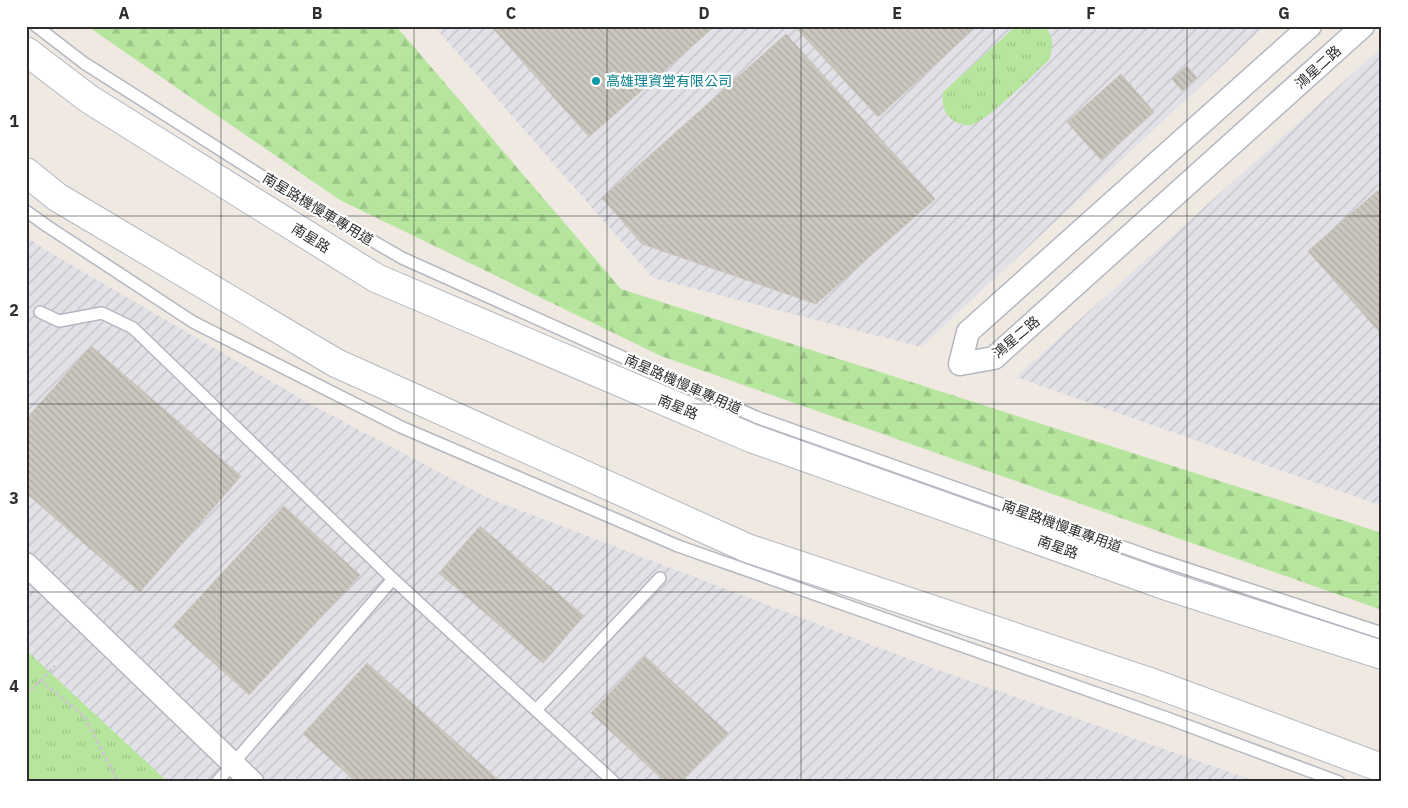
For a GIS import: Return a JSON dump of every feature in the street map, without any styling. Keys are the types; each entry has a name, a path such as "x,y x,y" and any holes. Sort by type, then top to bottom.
{"street":[{"name":"鴻星二路","path":"1310,26 968,332 960,364 994,358 1363,26"},
{"name":"南星路","path":"26,51 89,99 376,278 751,438 1170,587 1382,655"},
{"path":"26,172 57,197 336,363 747,548 1153,682 1382,768"},
{"path":"26,564 252,782"}],"lane":[{"name":"南星路機慢車專用道","path":"36,26 84,63 271,182 402,258 756,417 1154,558 1382,633"},
{"path":"26,211 193,322 410,431 678,546 1167,718 1339,782"},
{"path":"40,312 59,321 102,313 133,328 393,579 614,782"},
{"path":"536,710 660,578"},
{"path":"217,782 393,579"}],"path":[{"path":"26,695 55,666"},
{"path":"40,680 85,717 118,782"},
{"path":"26,777 28,782"}],"shaded area":[{"path":"434,26 1265,26 921,347 653,278"},
{"path":"1382,47 1382,506 1016,377"},
{"path":"26,236 44,249 310,404 488,498 930,667 1258,782 26,782"}],"green space":[{"path":"87,26 396,26 621,289 1382,533 1382,610 661,356 340,200"},
{"path":"1016,26 1045,26 1052,42 1049,60 989,115 971,125 955,121 945,111 943,92"},
{"path":"26,650 168,782 26,782"}],"building":[{"name":"高雄理資堂有限公司","path":"491,26 715,26 589,137"},
{"path":"802,26 977,26 878,117 798,30"},
{"path":"786,34 935,199 816,304 642,244 602,198"},
{"path":"1187,66 1197,78 1182,91 1172,79"},
{"path":"1121,74 1154,112 1101,160 1067,122"},
{"path":"1382,187 1382,335 1308,251"},
{"path":"91,346 241,476 140,592 26,493 26,419"},
{"path":"284,506 360,575 249,695 173,626"},
{"path":"480,526 584,616 543,663 439,573"},
{"path":"645,656 728,733 681,782 665,782 591,713"},
{"path":"367,663 501,782 356,782 303,734"}],"place":[{"name":"高雄理資堂有限公司","path":"596,81"}]}
